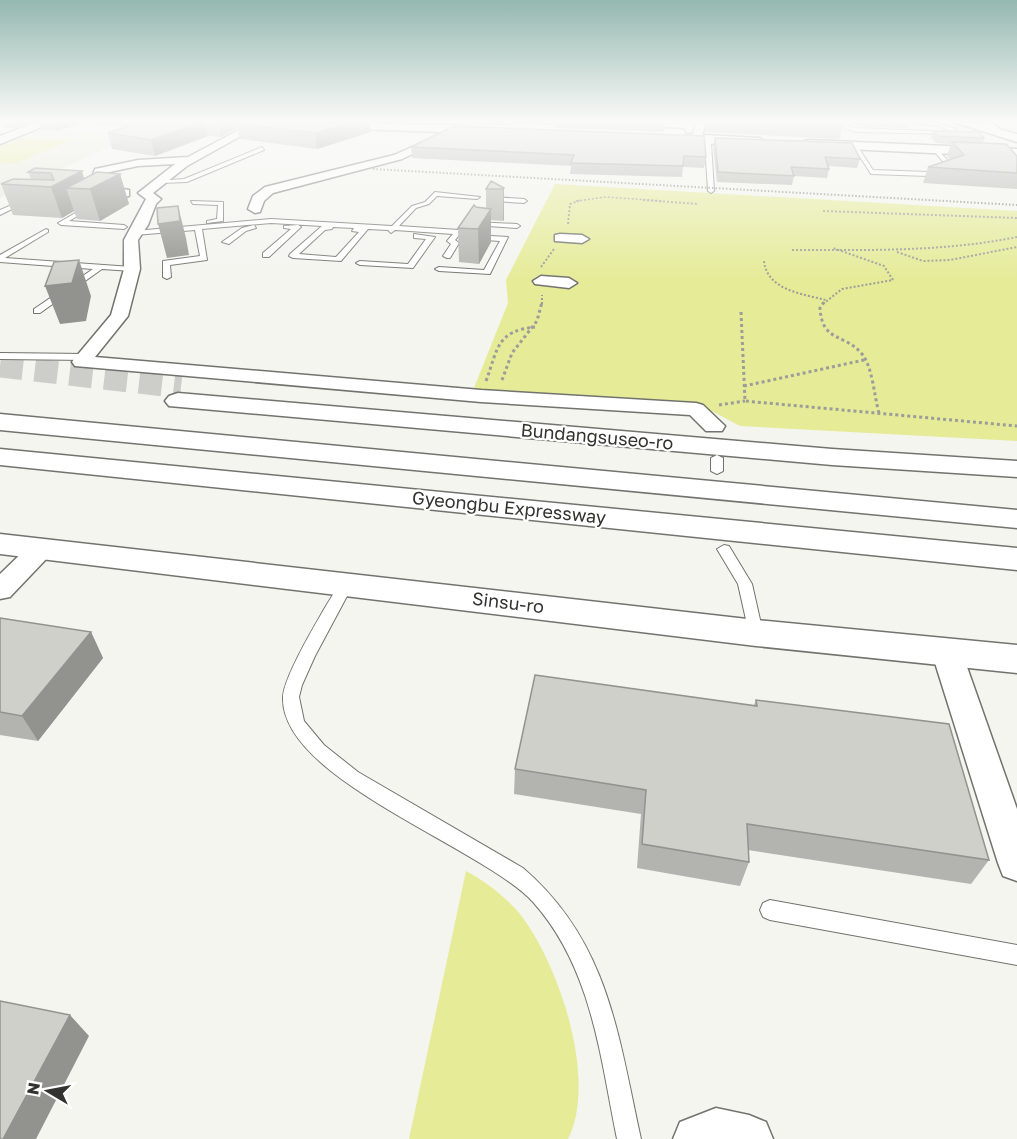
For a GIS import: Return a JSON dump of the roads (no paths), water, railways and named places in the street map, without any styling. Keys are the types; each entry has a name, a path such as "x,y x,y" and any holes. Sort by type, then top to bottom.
{"main road":[{"name":"Bundangsuseo-ro","path":"1017,456 726,438 180,394 820,456 1017,469"},
{"path":"0,407 84,430"},
{"name":"Gyeongbu Expressway","path":"0,422 1017,519"},
{"name":"Gyeongbu Expressway","path":"0,457 1017,559"},
{"path":"900,507 1017,503"},
{"name":"Sinsu-ro","path":"0,544 756,633 1017,658"},
{"path":"954,553 1017,566"}],"street":[{"path":"84,359 119,316 132,269 129,230 141,225 150,202 155,199 144,193 112,194 98,175"},
{"path":"144,193 169,175"},
{"path":"255,209 258,199 269,190 326,175"},
{"path":"561,238 582,239"},
{"path":"541,281 569,283"},
{"path":"84,359 481,396 696,409 714,426"},
{"path":"0,590 41,549"},
{"path":"946,651 1006,802 1017,863"},
{"path":"697,1139 716,1132 749,1139"}],"lane":[{"path":"160,181 185,181 199,175"},
{"path":"709,175 711,191"},
{"path":"0,213 36,195"},
{"path":"428,203 435,195 477,197"},
{"path":"486,207 492,199 524,201"},
{"path":"98,202 61,223 129,230 220,221 221,203 193,202"},
{"path":"360,263 410,266 431,237 388,235 414,207 428,203 438,204"},
{"path":"17,205 28,206"},
{"path":"468,232 480,215"},
{"path":"315,223 322,216"},
{"path":"226,242 243,229 264,223 298,227 266,255"},
{"path":"177,224 198,227 315,223 332,226 365,230 338,259 293,256 323,228 332,226 394,228 505,239 487,272 439,269"},
{"path":"474,224 517,226"},
{"path":"167,277 166,263 204,258 198,227"},
{"path":"0,259 46,231"},
{"path":"447,255 455,243 451,241 457,234 468,232 490,234"},
{"path":"8,254 84,259"},
{"path":"0,259 132,269"},
{"path":"0,268 6,268 19,261"},
{"path":"37,311 100,267"},
{"path":"0,356 84,359"},
{"path":"717,458 717,471"},
{"path":"724,549 745,584 756,633"},
{"path":"347,584 306,661 291,698 291,714 306,739 324,758 401,807 499,862 537,893 568,934 598,997 628,1139"},
{"path":"770,910 1017,954"}],"tunnel":[{"path":"0,366 181,387"}],"railway":[{"path":"483,175 1017,205"}]}
